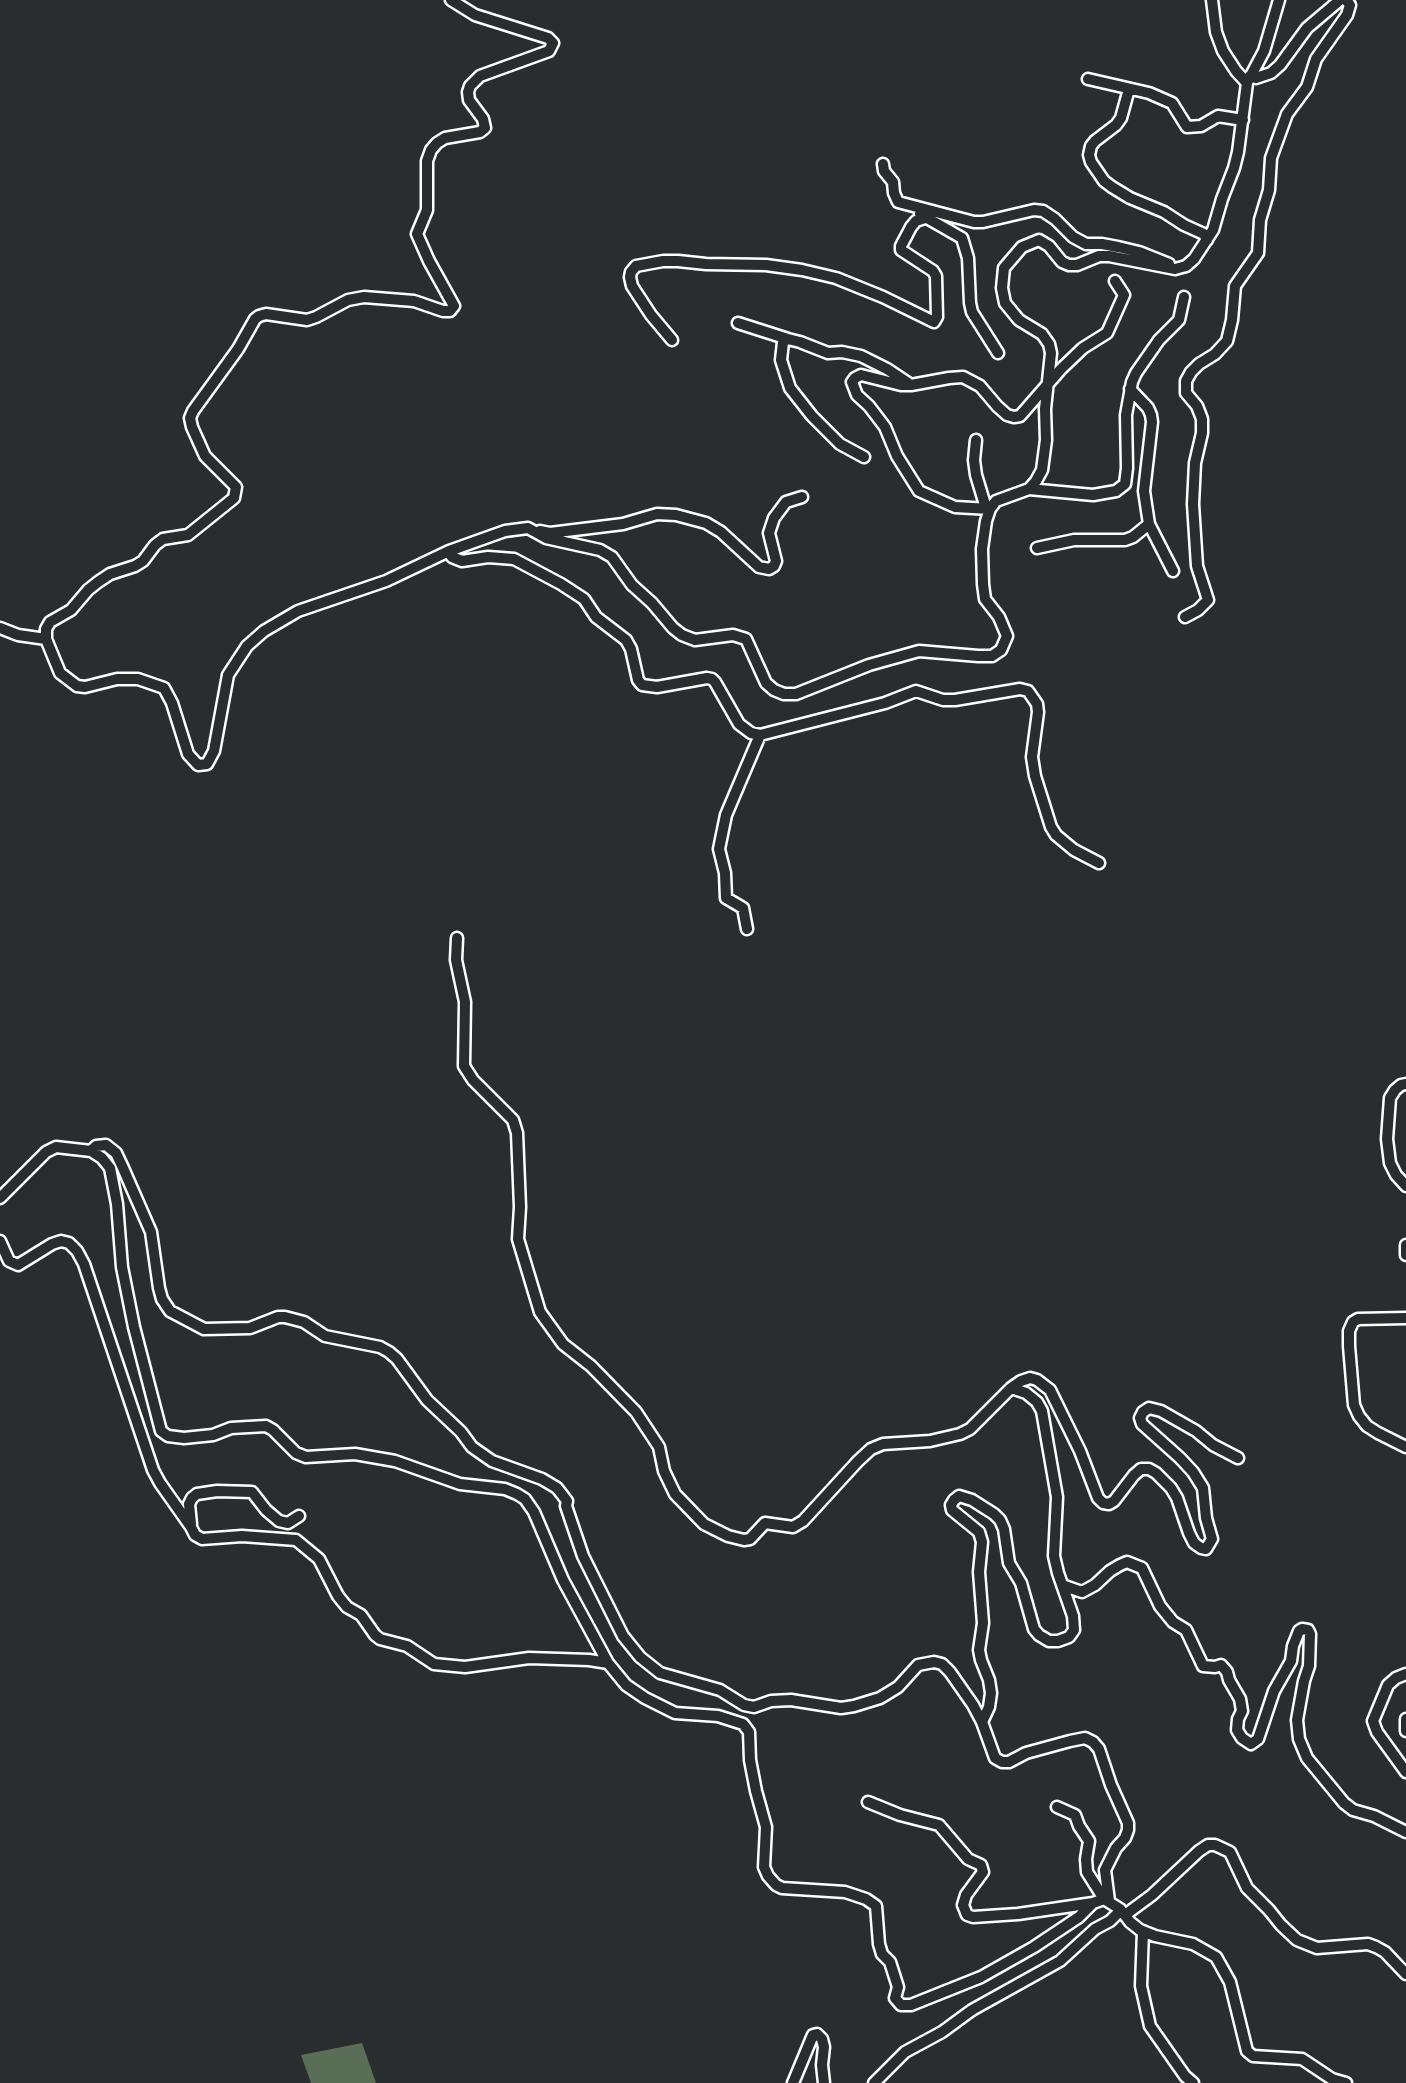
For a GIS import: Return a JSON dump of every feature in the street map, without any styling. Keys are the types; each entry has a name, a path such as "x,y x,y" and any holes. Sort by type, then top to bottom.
{"street":[{"path":"451,0 475,15 548,38 553,43 549,51 480,76 470,86 468,92 469,100 483,119 485,128 480,132 445,138 431,150 427,161 427,210 417,234 424,252 454,306 450,311 442,311 414,301 364,297 337,304 307,320 266,314 255,319 238,350 190,418 205,456 236,487 234,498 188,535 163,539 135,566 110,574 98,582 71,610 50,622 46,629 46,639 60,673 77,686 85,687 117,679 138,679 164,688 172,703 188,754 195,763 203,765 211,759 214,751 228,675 247,646 264,631 298,611 386,581 449,551 493,534 528,528 550,533 623,524 657,514 676,515 706,523 721,532 759,567 769,569 776,561 770,533 774,518 786,502 802,497"},
{"path":"1212,0 1216,32 1223,51 1236,71 1249,80"},
{"path":"1115,281 1124,295 1107,333 1083,348 1047,384 1024,412 1014,417 1007,415 997,406 980,386 963,377 910,385 861,375 855,378 852,382 857,395 885,427 897,456 919,491 956,507 988,509 996,501 1029,489 1036,482 1042,470 1046,440 1047,384 1051,353 1049,344 1042,334 1019,320 1005,303 1002,288 1004,268 1022,247 1039,240 1049,246 1062,262 1069,265 1077,265 1099,256 1109,256 1168,269 1181,269 1194,259 1217,221 1222,199 1234,168 1249,80 1264,51 1279,0"},
{"path":"1249,80 1271,73 1280,65 1307,28 1340,0"},
{"path":"1185,617 1198,610 1208,600 1197,566 1193,504 1195,463 1203,419 1197,406 1186,393 1186,381 1199,364 1215,354 1227,341 1232,320 1235,286 1258,253 1260,220 1269,190 1271,158 1287,114 1307,87 1316,59 1347,15 1350,5 1346,0"},
{"path":"1088,78 1149,93 1172,103 1187,127 1201,126 1218,116 1243,120"},
{"path":"1130,89 1121,118 1091,146 1089,154 1091,162 1104,181 1112,188 1164,212 1204,234 1207,240"},
{"path":"883,164 884,171 893,182 898,202 974,222 1034,210 1043,211 1055,219 1072,237 1086,244 1102,244 1139,252 1181,269"},
{"path":"911,206 925,218 962,238 968,258 972,312 998,353"},
{"path":"672,340 651,315 632,286 631,272 636,266 678,261 766,265 802,270 845,281 934,322 937,317 936,276 933,271 901,250 911,227 916,221 925,218"},
{"path":"1029,489 1093,495 1110,493 1121,488 1127,479 1126,415 1130,390 1136,373 1149,353 1179,320 1184,297"},
{"path":"738,324 800,342 820,352 842,352 861,356 887,369 910,385"},
{"path":"788,339 783,342 781,360 790,388 812,416 840,444 864,457"},
{"path":"1130,390 1148,408 1151,415 1144,491 1149,524 1173,571"},
{"path":"528,528 546,538 600,550 612,557 632,585 682,635 695,640 733,635 746,639 766,683 774,690 784,694 795,694 869,665 919,651 992,656 1001,651 1007,636 999,617 985,599 982,549 988,509 976,475 974,460 976,440"},
{"path":"1037,548 1074,540 1125,540 1133,537 1149,524"},
{"path":"449,551 452,557 462,561 501,557 514,559 561,584 584,599 596,617 627,640 638,680 642,685 657,687 712,679 716,682 739,724 751,734 760,735 885,703 916,691 943,700 956,700 1024,689 1037,704 1032,757 1035,776 1051,827 1056,835 1074,850 1099,863"},
{"path":"0,628 18,635 46,639"},
{"path":"747,929 743,908 726,898 725,873 719,849 726,816 760,735"},
{"path":"457,938 456,960 465,1002 464,1066 474,1080 513,1120 517,1133 519,1239 540,1312 563,1344 591,1366 636,1412 659,1448 663,1472 675,1494 704,1524 728,1536 744,1540 750,1539 765,1523 794,1527 803,1521 871,1449 883,1444 930,1441 960,1434 970,1429 1011,1389 1021,1381 1030,1378 1037,1380 1050,1390 1080,1451 1098,1498 1103,1503 1109,1504 1114,1501 1134,1475 1141,1469 1149,1469 1171,1488 1177,1498 1189,1533 1201,1548 1206,1549 1212,1539 1206,1518 1203,1488 1193,1472 1142,1424 1140,1418 1149,1408 1161,1411 1238,1458"},
{"path":"1406,1084 1395,1090 1390,1098 1387,1139 1390,1163 1396,1176 1406,1186"},
{"path":"91,1151 96,1146 106,1145 116,1153 151,1232 159,1288 162,1299 170,1311 204,1329 250,1328 278,1317 285,1317 304,1322 325,1336 380,1347 397,1359 427,1400 461,1432 472,1447 492,1461 542,1479 556,1488 567,1501 566,1506 583,1556 623,1636 640,1657 660,1673 720,1690 744,1705 754,1707 771,1701 791,1700 841,1708 880,1698 898,1688 918,1665 934,1662 942,1664 950,1672 973,1705 995,1758 1002,1762 1009,1762 1048,1747 1085,1738 1093,1742 1099,1749 1111,1785 1128,1823 1125,1838 1116,1848 1105,1870 1107,1900"},
{"path":"0,1198 46,1152 56,1147 91,1151 102,1158 110,1168 117,1204 122,1267 134,1327 161,1431 168,1436 184,1438 213,1435 231,1428 266,1426 296,1453 306,1457 355,1454 395,1461 460,1484 506,1489 525,1499 534,1512 562,1580 608,1663 626,1685 645,1698 675,1713 725,1718 738,1721 747,1727 750,1738 750,1760 767,1834 764,1867 766,1871 776,1885 782,1888 845,1892 866,1899 876,1906 879,1944 882,1954 890,1962 898,1987 896,1998 901,2005 910,2006 981,1977 1069,1925 1093,1903"},
{"path":"0,1241 9,1261 18,1265 61,1241 69,1243 77,1251 84,1264 153,1470 192,1527"},
{"path":"1406,1245 1406,1255"},
{"path":"1406,1318 1358,1318 1353,1322 1349,1331 1348,1346 1354,1405 1359,1416 1367,1426 1406,1447"},
{"path":"982,1722 989,1707 991,1693 979,1650 982,1623 979,1572 982,1542 979,1532 952,1510 951,1505 954,1500 965,1497 1000,1520 1004,1529 1009,1563 1021,1583 1034,1629 1038,1635 1049,1641 1059,1641 1069,1637 1074,1629 1073,1616 1054,1556 1057,1497 1042,1411 1037,1402 1026,1393 1011,1389"},
{"path":"299,1516 288,1523 279,1521 266,1510 252,1492 203,1492 197,1494 189,1504 192,1527 195,1535 202,1539 242,1536 296,1540 319,1559 338,1596 347,1607 361,1615 375,1635 380,1639 407,1646 434,1664 465,1666 504,1660 555,1658 608,1663"},
{"path":"1062,1585 1082,1592 1095,1585 1120,1565 1127,1563 1142,1568 1160,1606 1173,1622 1186,1630 1203,1665 1215,1667 1221,1665 1227,1672 1240,1699 1242,1711 1238,1719 1237,1730 1242,1738 1251,1744 1258,1739 1274,1691 1291,1661 1293,1646 1299,1631 1308,1630 1310,1634 1309,1666 1297,1720 1299,1738 1307,1758 1344,1803 1361,1814 1374,1816 1406,1832"},
{"path":"1406,1674 1396,1678 1388,1685 1374,1721 1377,1732 1406,1772"},
{"path":"1406,1719 1406,1731"},
{"path":"868,1802 900,1815 939,1826 968,1859 981,1865 983,1872 966,1895 963,1905 967,1915 973,1917 1018,1914 1107,1900"},
{"path":"1057,1807 1075,1815 1089,1841 1087,1872 1107,1900 1135,1927 1155,1936 1193,1944 1216,1957 1230,1982 1247,2051 1253,2056 1302,2059 1332,2079 1346,2083"},
{"path":"874,2083 905,2052 942,2032 972,2010 1060,1961 1095,1929 1152,1895 1208,1845 1215,1845 1230,1852 1247,1888 1297,1940 1317,1948 1368,1944 1384,1952 1406,1974"},
{"path":"1143,1931 1142,1986 1150,2025 1186,2081"},
{"path":"793,2083 813,2035 817,2034 822,2039 824,2047 822,2065 824,2083"}],"green space":[{"path":"362,2043 376,2083 311,2083 301,2055"}]}
